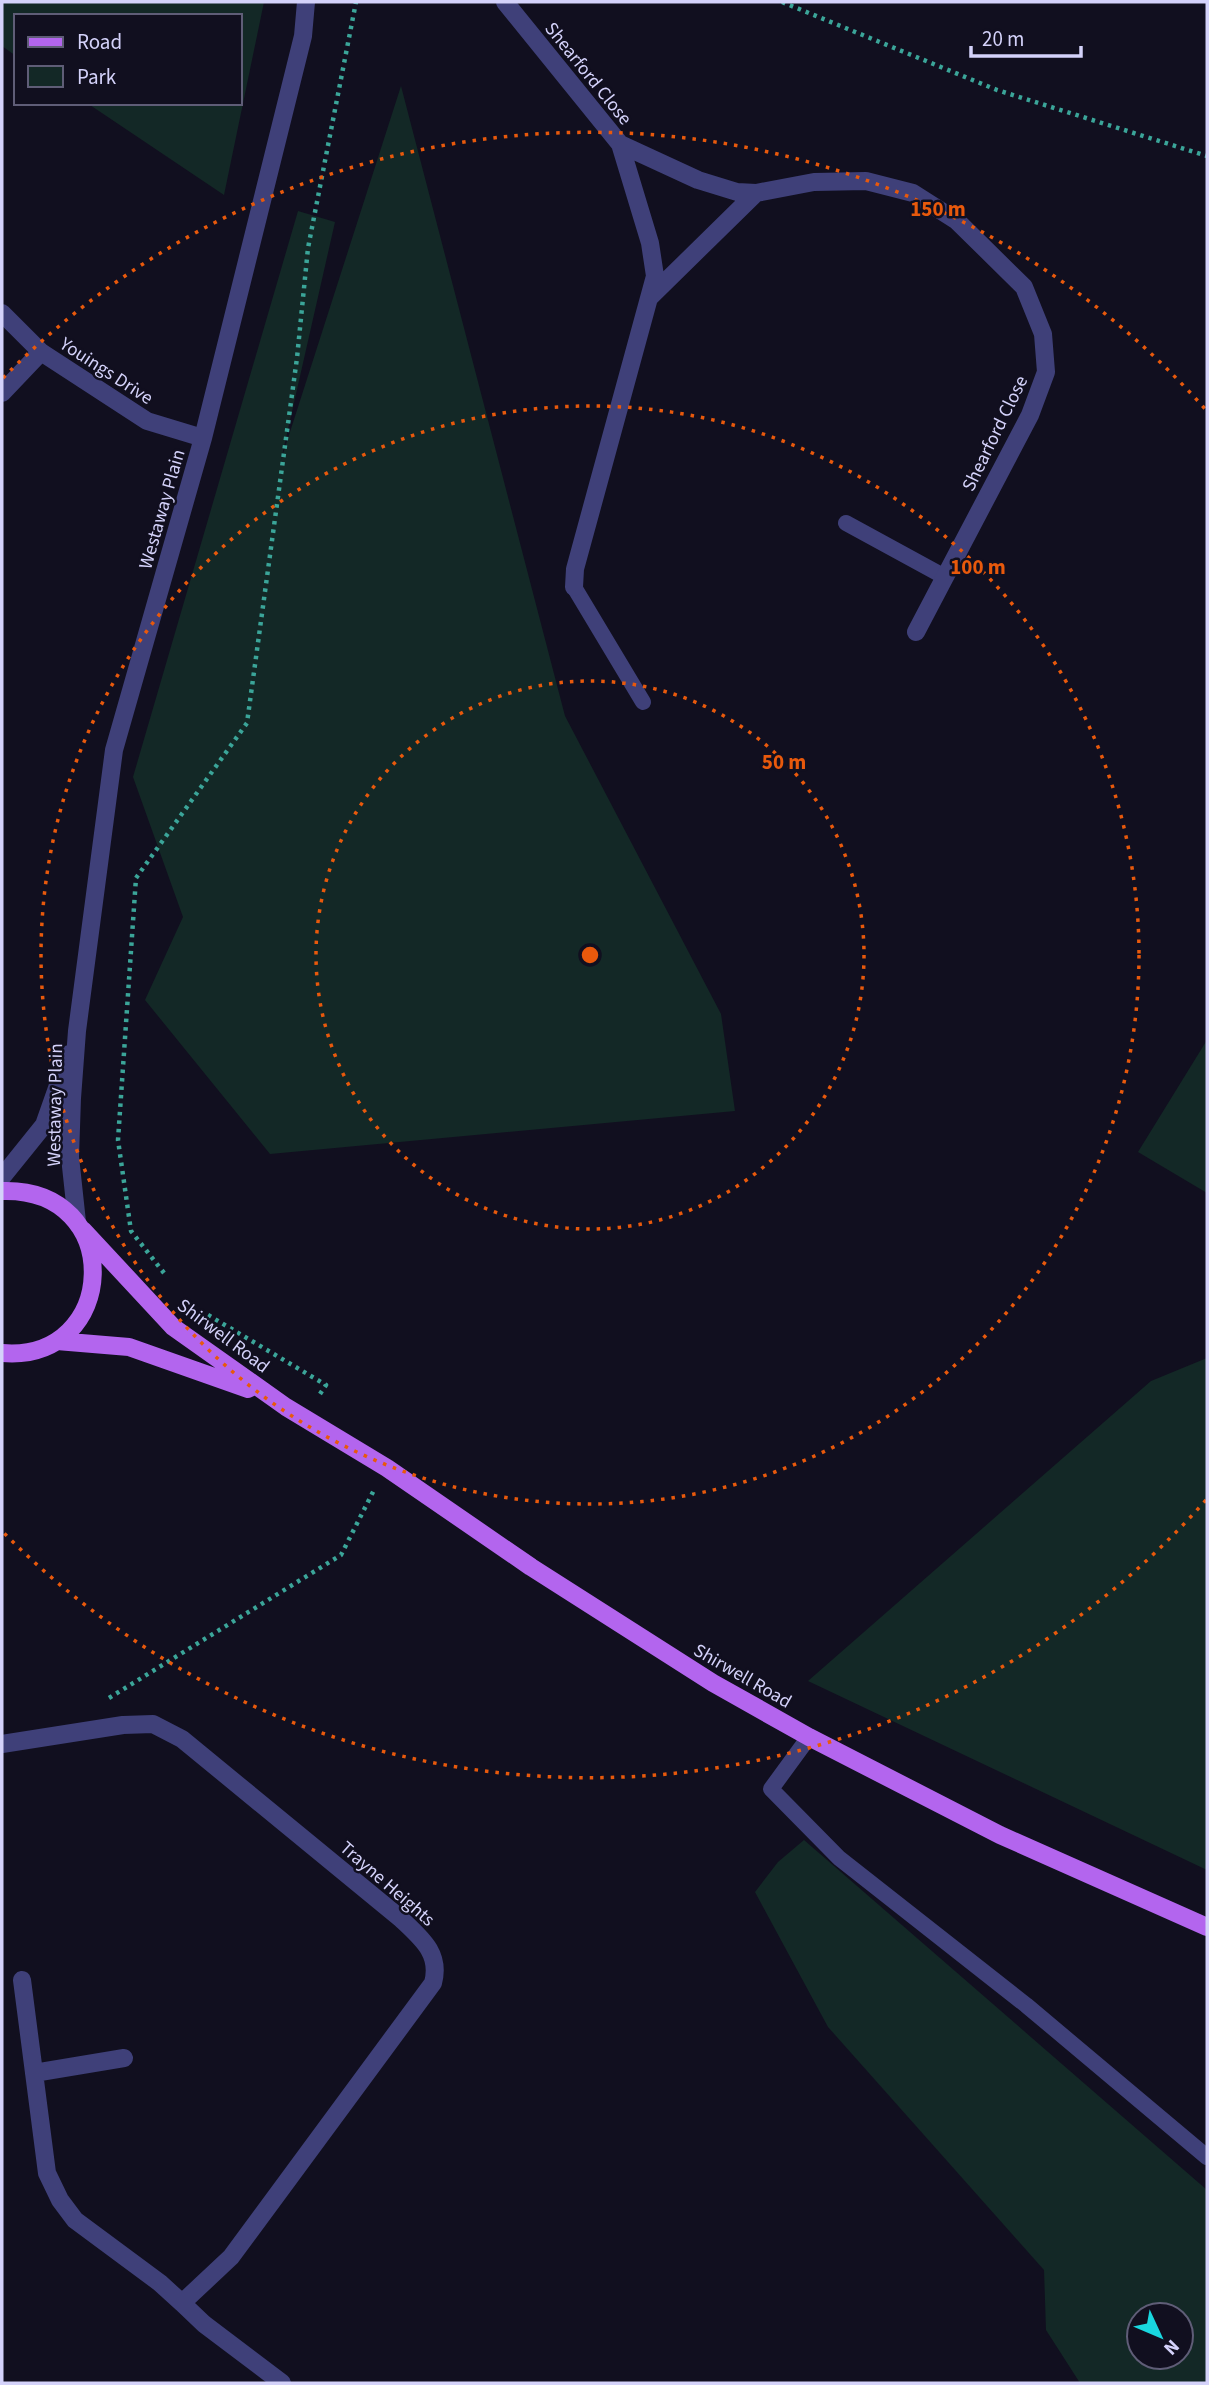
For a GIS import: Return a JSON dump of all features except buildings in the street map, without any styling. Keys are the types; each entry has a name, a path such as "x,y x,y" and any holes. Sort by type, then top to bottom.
{"main road":[{"name":"Shirwell Road","path":"2,1191 35,1194 51,1200 80,1226 173,1327 286,1407 387,1468 588,1604 713,1683 809,1737 1000,1835 1207,1927"},
{"path":"3,1353 23,1353 57,1341 73,1328 92,1291 91,1249 80,1226"},
{"name":"Shirwell Road","path":"57,1341 129,1347 227,1380 286,1407"}],"street":[{"name":"Westaway Plain","path":"80,1226 70,1157 77,1031 114,750 203,438 303,36 306,2"},
{"name":"Shearford Close","path":"505,2 620,144 698,180 737,192 756,193 814,182 866,181 913,193 957,221 1024,287 1043,334 1046,372 1030,415 916,632"},
{"path":"574,587 575,569 655,276 650,243 620,144"},
{"path":"650,297 756,193"},
{"name":"Youings Drive","path":"2,313 41,352 147,421 203,438"},
{"path":"2,393 41,352"},
{"name":"Westaway Plain","path":"2,1177 44,1125 77,1031"},
{"name":"Trayne Heights","path":"2,1744 122,1725 153,1724 182,1740 400,1918 431,1948 437,1968 433,1983 232,2257 182,2303"},
{"path":"22,1980 47,2173 60,2200 75,2220 160,2283 204,2324 282,2383"},
{"path":"34,2073 124,2058"}],"lane":[{"path":"846,523 945,577"},
{"path":"574,587 643,702"},
{"path":"809,1737 771,1789 839,1857 1026,2006 1207,2157"}],"path":[{"path":"172,1282 131,1231 118,1140 136,878 247,723 297,358 308,248 356,2"},
{"path":"782,2 997,90 1207,156"},
{"path":"200,1310 326,1385 305,1418"},
{"path":"104,1702 341,1555 387,1468"}],"green space":[{"path":"2,2 264,2 224,195 90,105 242,105 242,14 14,14 14,55 2,46"},
{"path":"401,86 565,716 721,1014 735,1111 270,1154 145,1000 183,917 133,777 298,211 335,222 281,460"},
{"path":"1207,1040 1207,1193 1138,1152"},
{"path":"1207,1358 1207,1870 808,1681 1151,1381"},
{"path":"804,1840 1207,2190 1207,2383 1080,2383 1046,2330 1044,2270 828,2027 755,1892 778,1862"}]}
